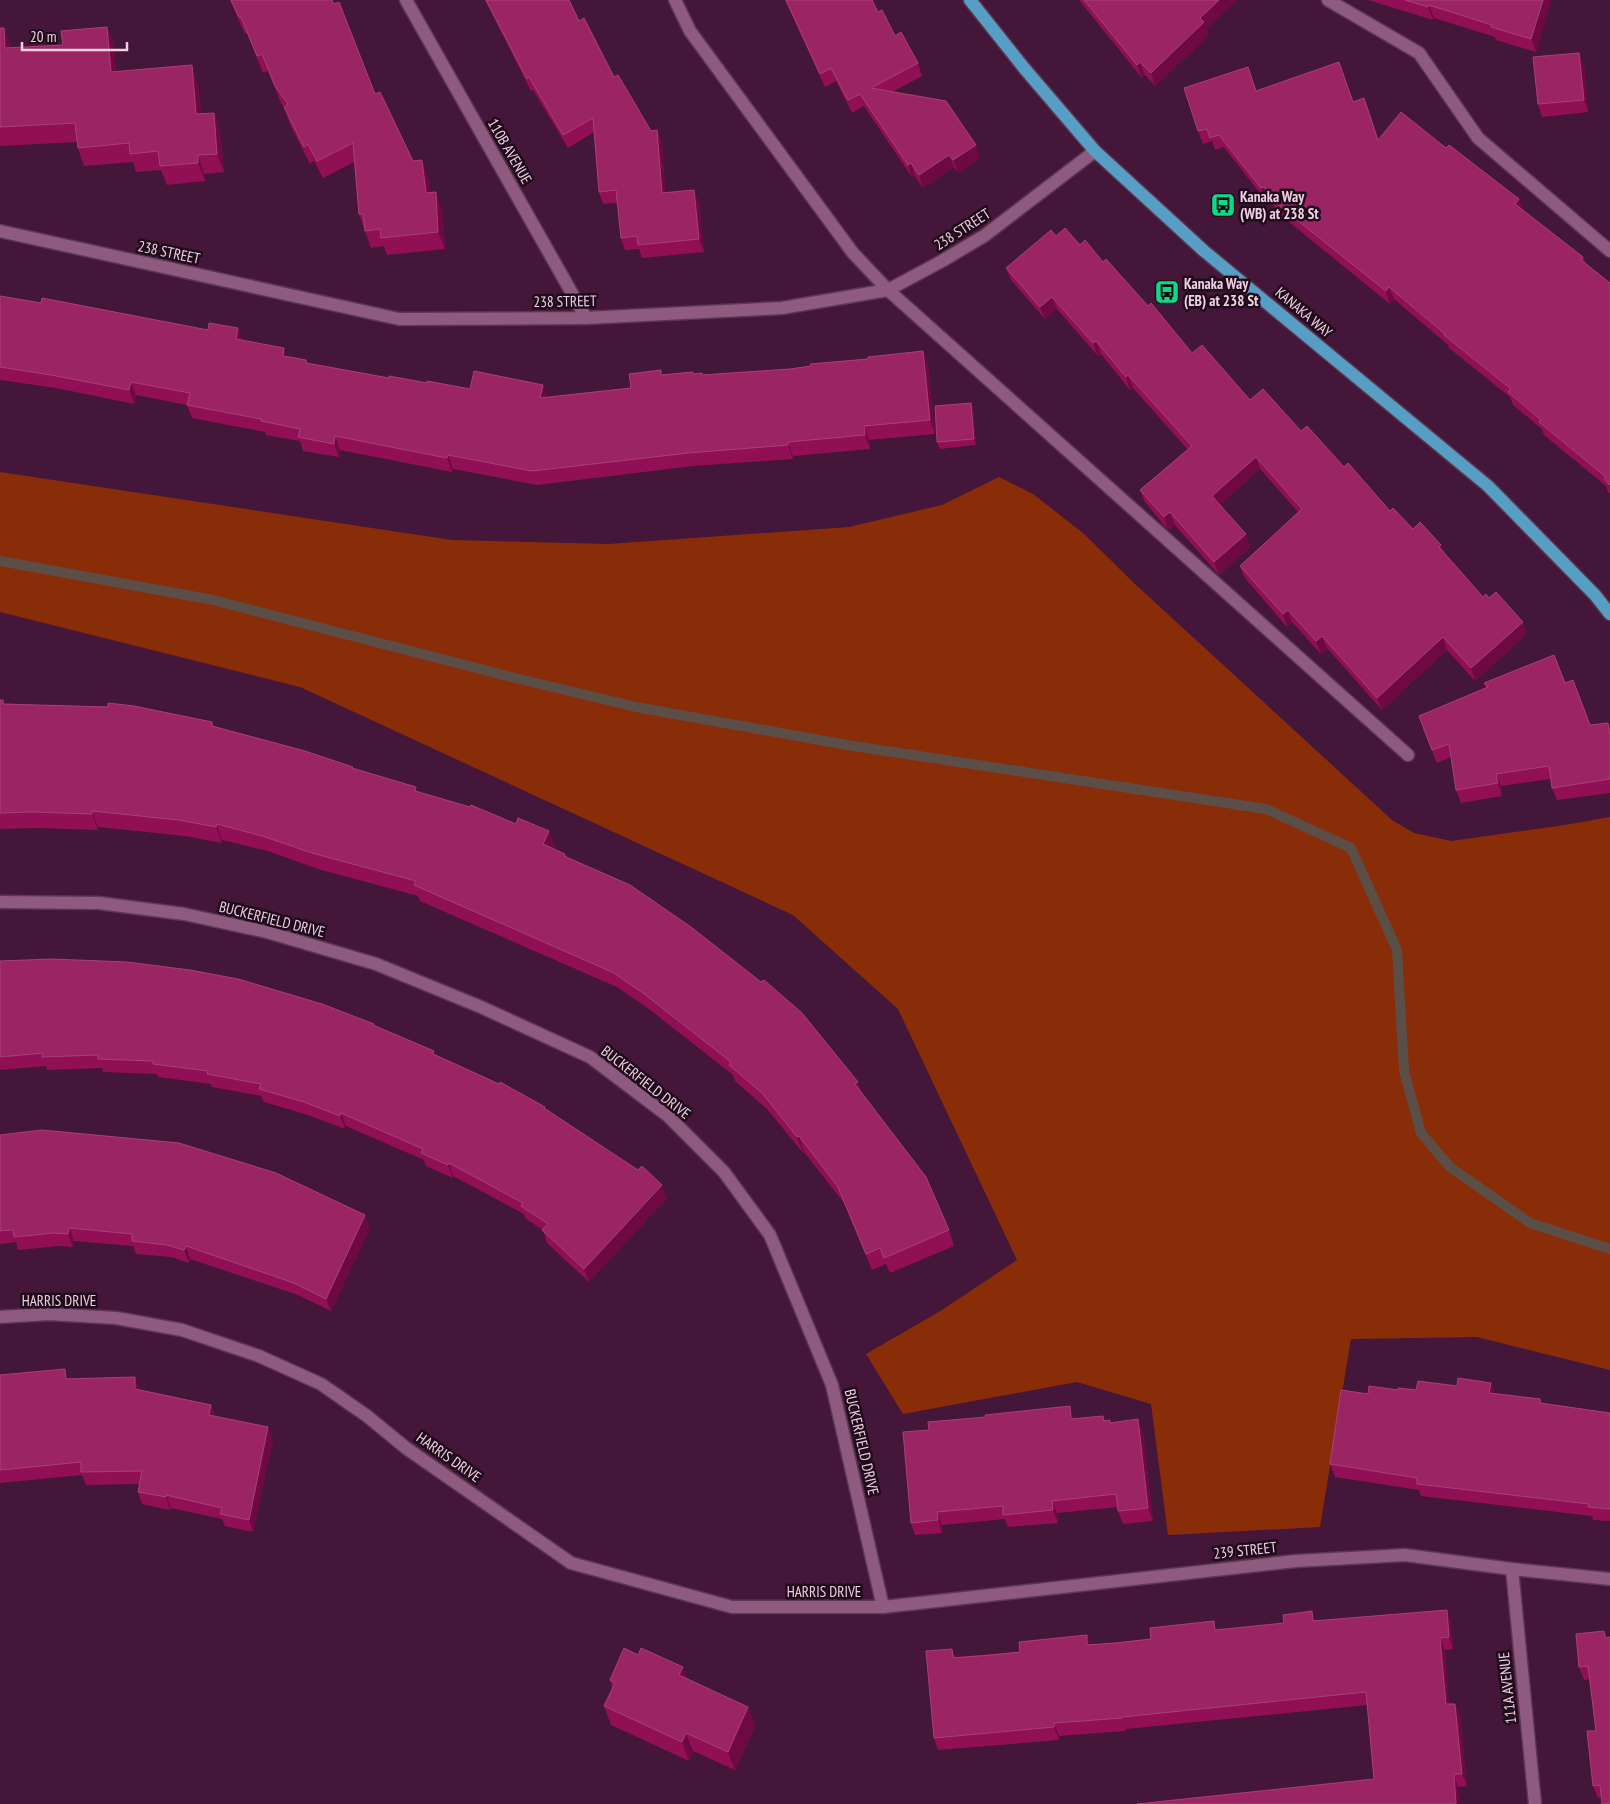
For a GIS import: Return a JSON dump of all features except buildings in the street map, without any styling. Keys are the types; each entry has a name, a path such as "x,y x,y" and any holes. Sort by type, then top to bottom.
{"main road":[{"name":"KANAKA WAY","path":"970,0 1024,68 1095,151 1204,251 1488,486 1595,594 1610,614"}],"street":[{"name":"110B AVENUE","path":"406,0 586,318"},
{"path":"675,0 690,31 853,253 888,290 1408,755"},
{"path":"1328,0 1419,53 1478,138 1610,251"},
{"name":"238 STREET","path":"0,231 399,319 586,318 782,308 888,290 984,236 1095,151"},
{"name":"BUCKERFIELD DRIVE","path":"0,902 99,903 184,914 267,932 376,964 481,1007 590,1057 668,1116 724,1172 770,1235 832,1385 883,1607"},
{"name":"HARRIS DRIVE","path":"0,1317 49,1314 116,1318 182,1330 259,1356 321,1384 367,1416 406,1448 572,1563 732,1607 883,1607"},
{"name":"239 STREET","path":"883,1607 1306,1560 1405,1555 1610,1579"},
{"name":"111A AVENUE","path":"1512,1569 1535,1804"}],"shaded area":[{"path":"0,472 452,540 609,544 849,527 942,505 999,477 1033,494 1083,533 1135,584 1392,820 1414,833 1451,841 1610,817 1610,1370 1477,1337 1351,1339 1320,1527 1168,1535 1151,1404 1077,1382 903,1414 866,1354 942,1310 1017,1260 898,1009 793,915 300,687 0,612"}],"waterway":[{"path":"0,561 213,600 511,677 636,707 847,745 1266,809 1351,848 1397,950 1404,1071 1421,1133 1450,1167 1530,1223 1610,1249"}],"place":[{"name":"Kanaka Way (WB) at 238 St","path":"1223,205"},
{"name":"Kanaka Way (EB) at 238 St","path":"1167,292"}]}
